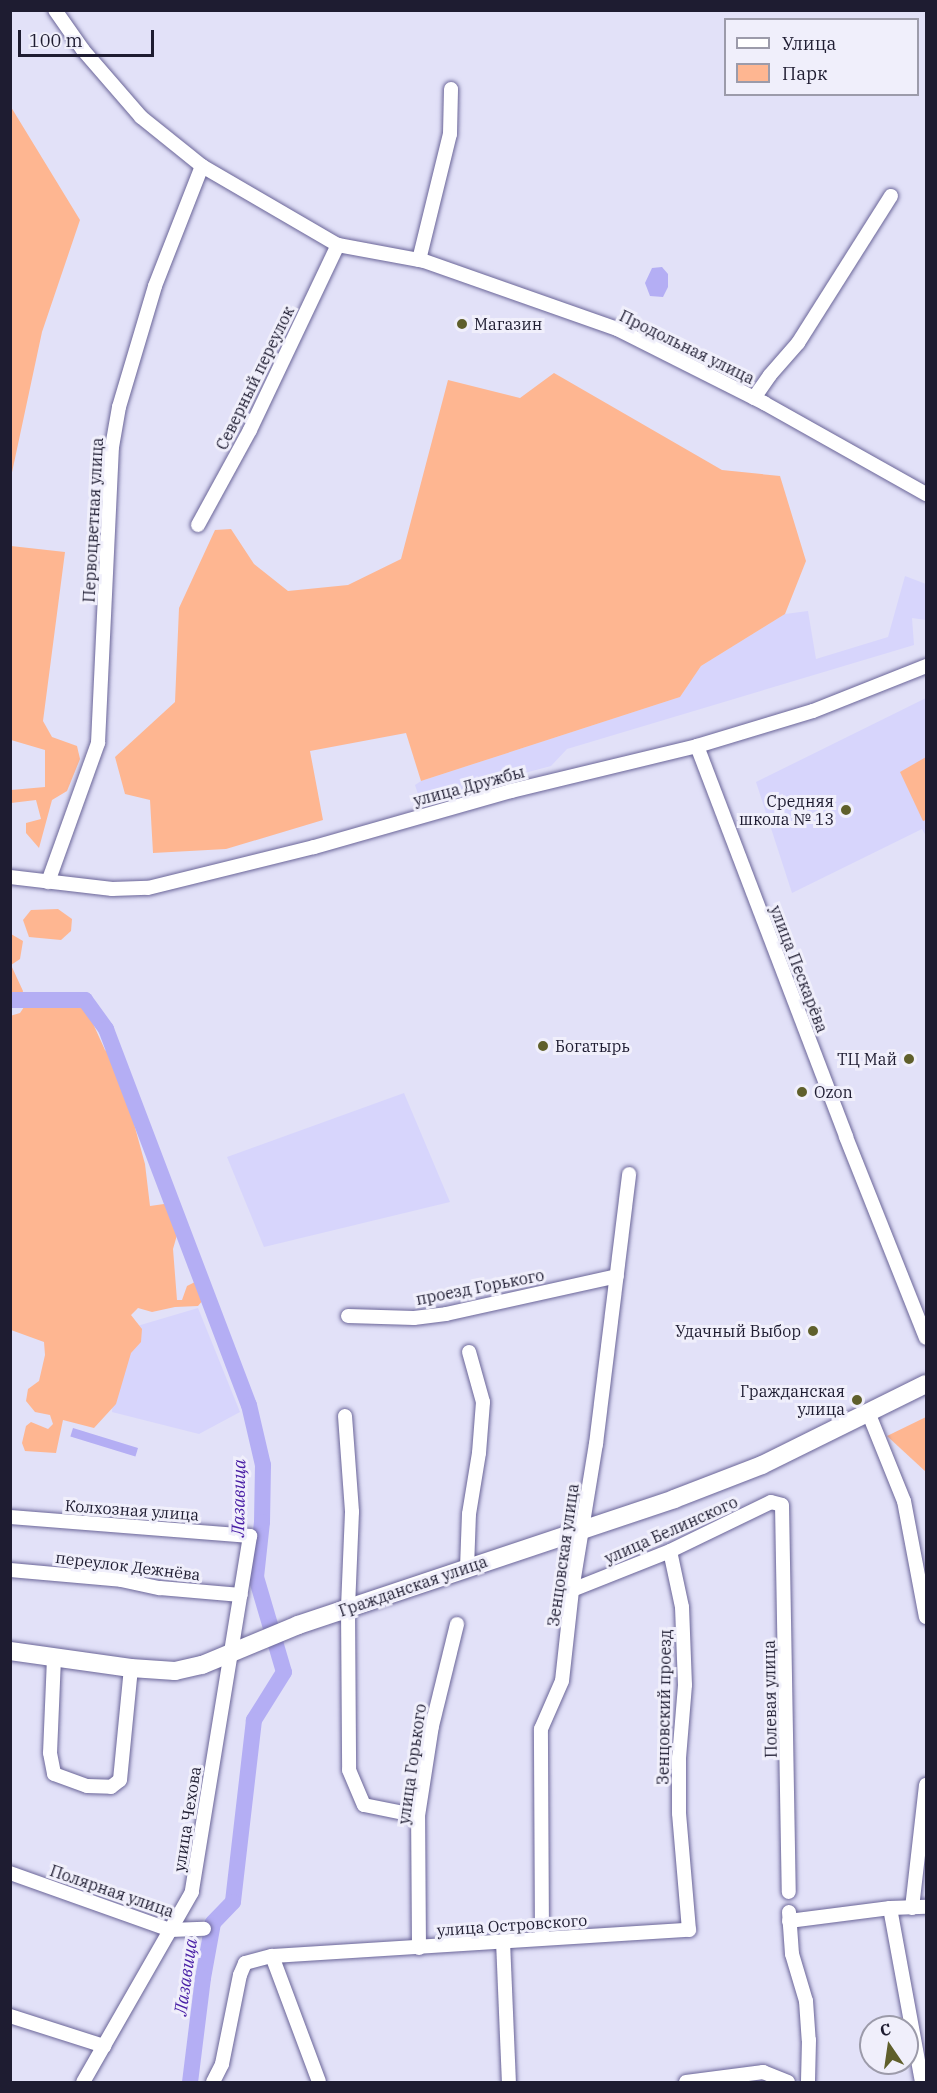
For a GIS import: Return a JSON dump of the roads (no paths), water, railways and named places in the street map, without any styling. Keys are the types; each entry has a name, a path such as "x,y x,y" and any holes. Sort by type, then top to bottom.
{"main road":[{"name":"Гражданская улица","path":"10,1652 131,1668 175,1671 239,1649 298,1625 582,1530 762,1466 927,1384"}],"street":[{"name":"Продольная улица","path":"55,10 83,50 141,117 202,166 339,244 419,260 617,329 754,398 927,495"},
{"path":"419,260 450,134 451,88"},
{"name":"Первоцветная улица","path":"48,882 98,743 112,447 120,407 155,286 202,166"},
{"path":"754,398 770,375 798,343 891,196"},
{"name":"Северный переулок","path":"198,525 250,430 339,244"},
{"name":"улица Дружбы","path":"10,877 112,889 148,888 314,847 511,791 697,746 813,711 927,666"},
{"name":"улица Пескарёва","path":"697,746 846,1137 927,1338"},
{"name":"Зенцовская улица","path":"542,1938 542,1730 562,1681 573,1590 596,1444 629,1173"},
{"name":"проезд Горького","path":"348,1316 414,1318 446,1314 617,1276"},
{"path":"467,1568 469,1514 479,1453 483,1402 469,1352"},
{"path":"868,1412 904,1501 927,1617"},
{"path":"345,1416 352,1512 348,1608 349,1770 364,1805 418,1816"},
{"name":"улица Белинского","path":"573,1590 670,1551 771,1502 782,1505"},
{"name":"Полевая улица","path":"782,1505 789,1892"},
{"name":"Колхозная улица","path":"10,1517 250,1536"},
{"name":"улица Чехова","path":"83,2082 192,1892 239,1649 241,1595 250,1536"},
{"name":"Зенцовский проезд","path":"670,1551 682,1607 685,1684 679,1758 684,1865"},
{"name":"переулок Дежнёва","path":"10,1570 122,1580 160,1588 241,1595"},
{"name":"улица Горького","path":"419,1948 418,1816 432,1726 457,1624"},
{"path":"54,1658 50,1753 54,1774 87,1786 111,1787 120,1780 131,1668"},
{"path":"808,2082 809,2040 806,2001 792,1954 789,1916 919,1907 927,1785"},
{"name":"улица Островского","path":"213,2082 222,2064 240,1975 245,1963 272,1956 689,1929 684,1865"},
{"name":"Полярная улица","path":"10,1873 170,1930 204,1929"},
{"path":"890,1908 922,2082"},
{"path":"503,1941 509,2082"},
{"path":"272,1956 319,2082"},
{"path":"10,2016 104,2046"},
{"path":"686,2082 763,2072 788,2082"}],"waterway":[{"name":"Лазавица","path":"10,1000 85,1000 106,1029 249,1405 263,1465 262,1522 256,1577 284,1672 254,1720 233,1902 213,1923 203,1978 190,2082"}],"place":[{"name":"Магазин","path":"462,324"},
{"name":"Средняя школа № 13","path":"846,810"},
{"name":"Богатырь","path":"543,1046"},
{"name":"ТЦ Май","path":"909,1059"},
{"name":"Ozon","path":"802,1092"},
{"name":"Удачный Выбор","path":"813,1331"},
{"name":"Гражданская улица","path":"857,1400"}]}
